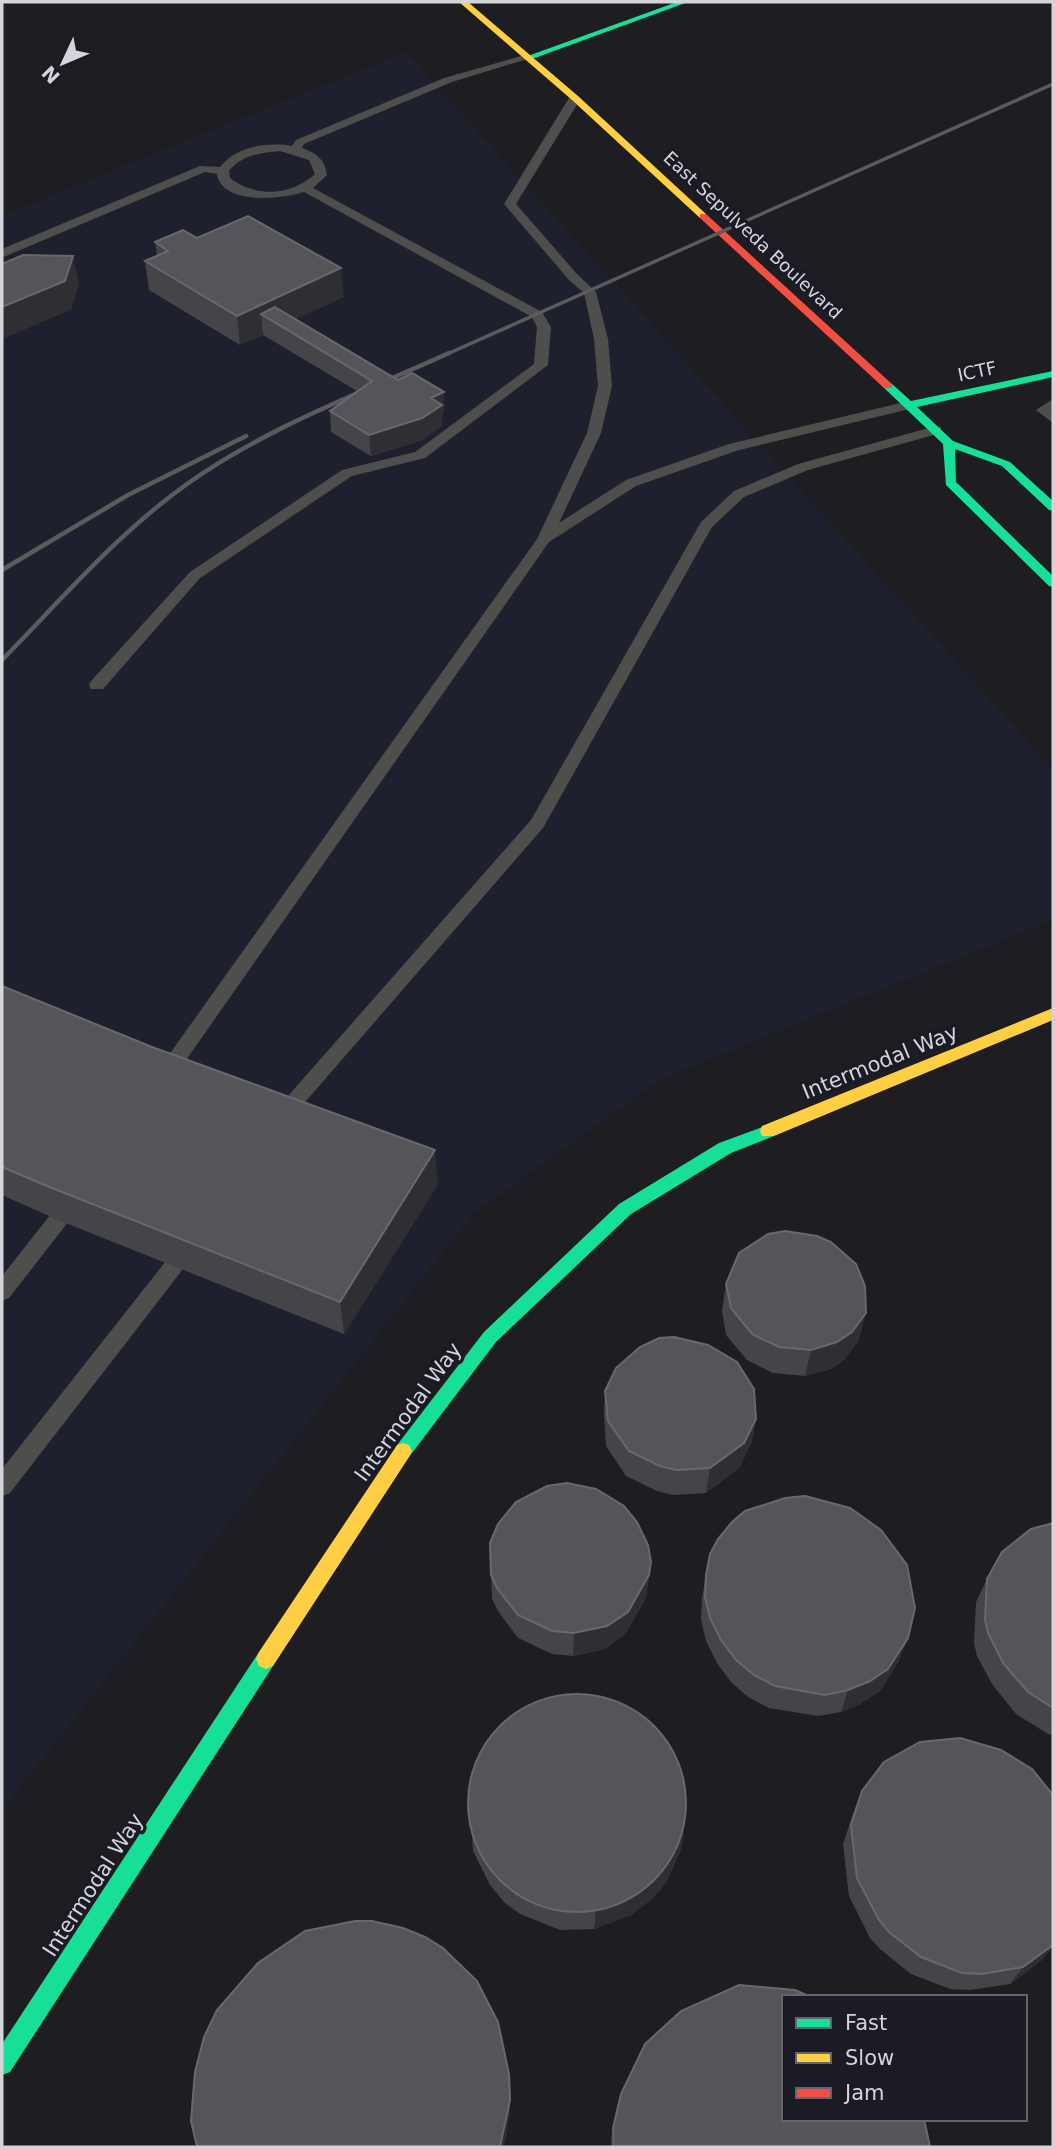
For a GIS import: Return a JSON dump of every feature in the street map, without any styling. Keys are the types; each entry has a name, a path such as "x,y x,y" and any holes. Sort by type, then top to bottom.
{"main road":[{"name":"East Sepulveda Boulevard","path":"463,2 575,98 949,443 1006,464 1053,507"},
{"path":"529,57 684,2"},
{"name":"ICTF","path":"909,405 1053,374"},
{"path":"949,443 950,483 1053,583"},
{"name":"Intermodal Way","path":"2,2064 395,1461 490,1337 625,1209 725,1148 1053,1014"}],"lane":[{"path":"295,150 300,142 448,80 529,57"},
{"path":"161,1082 544,540 594,433 605,386 601,340 590,292 573,277 510,204 575,98"},
{"path":"280,148 295,150 308,154 322,167 321,175 305,188 274,195 250,193 231,186 224,179 223,171 228,164 250,152 280,148"},
{"path":"2,253 204,168 223,171"},
{"path":"97,685 195,575 347,472 421,456 541,365 544,327 537,314 305,188"},
{"path":"1053,403 1044,410 1053,419"},
{"path":"544,540 631,483 734,447 909,405"},
{"path":"275,1124 537,824 706,524 739,494 803,467 936,430"},
{"path":"2,1292 58,1220"},
{"path":"2,1486 173,1267"}],"shaded area":[{"path":"406,52 1053,769 1053,920 661,1079 473,1214 2,1810 2,215"}],"building":[{"path":"248,216 341,268 237,316 145,261 168,251 155,242 183,230 197,238"},
{"path":"23,255 73,256 65,281 2,307 2,264"},
{"path":"275,307 398,380 412,373 444,392 431,398 442,405 422,418 369,435 330,411 372,381 261,314"},
{"path":"2,986 152,1047 435,1150 340,1302 2,1167"},
{"path":"785,1231 817,1236 831,1242 856,1264 865,1286 866,1313 852,1332 837,1342 811,1350 779,1347 752,1334 731,1308 726,1284 739,1253 768,1234"},
{"path":"674,1337 708,1345 737,1362 754,1389 756,1419 744,1443 710,1468 676,1470 660,1466 629,1451 608,1421 605,1391 616,1368 640,1347 659,1338"},
{"path":"567,1483 596,1489 624,1506 637,1522 648,1545 651,1562 649,1575 628,1612 607,1626 574,1633 552,1631 518,1615 497,1588 491,1575 490,1543 498,1524 516,1502 547,1486"},
{"path":"805,1496 850,1508 881,1530 907,1565 915,1608 908,1638 888,1669 870,1681 825,1695 775,1686 754,1675 736,1660 721,1640 710,1618 705,1597 710,1554 732,1522 745,1511 785,1498"},
{"path":"1053,1523 1053,1708 1028,1692 1003,1663 988,1633 985,1620 987,1579 1002,1552 1031,1529"},
{"path":"577,1694 619,1702 638,1712 654,1726 668,1742 678,1761 686,1803 678,1845 668,1864 654,1880 638,1894 619,1904 577,1912 535,1904 516,1894 500,1880 486,1864 476,1845 468,1803 476,1761 486,1742 500,1726 516,1712 535,1702"},
{"path":"960,1738 1001,1750 1032,1769 1053,1795 1053,1945 1023,1967 982,1974 962,1973 921,1957 889,1932 879,1920 857,1878 851,1825 862,1791 884,1762 920,1742"},
{"path":"355,1921 372,1921 403,1928 425,1937 443,1948 477,1981 498,2022 509,2074 510,2100 500,2147 197,2147 191,2121 195,2072 204,2037 217,2010 258,1963 305,1931"},
{"path":"739,1985 795,1990 806,1995 782,1995 782,2121 924,2121 930,2147 614,2147 613,2128 621,2094 645,2044 681,2011"}],"railway":[{"path":"445,355 1053,84"},
{"path":"2,660 114,545 187,484 249,445 282,428 449,353"},
{"path":"2,570 128,495 246,436"}],"traffic: fast":[{"path":"529,57 684,2"},
{"path":"909,405 1053,374"},
{"path":"888,386 949,443 1006,464 1053,507"},
{"path":"949,443 950,483 1053,583"},
{"path":"403,1451 490,1337 625,1209 725,1148 768,1131"},
{"path":"2,2064 266,1659"}],"traffic: slow":[{"path":"463,2 575,98 703,216"},
{"path":"768,1131 1053,1014"},
{"path":"266,1659 403,1451"}],"traffic: jam":[{"path":"703,216 888,386"}]}
